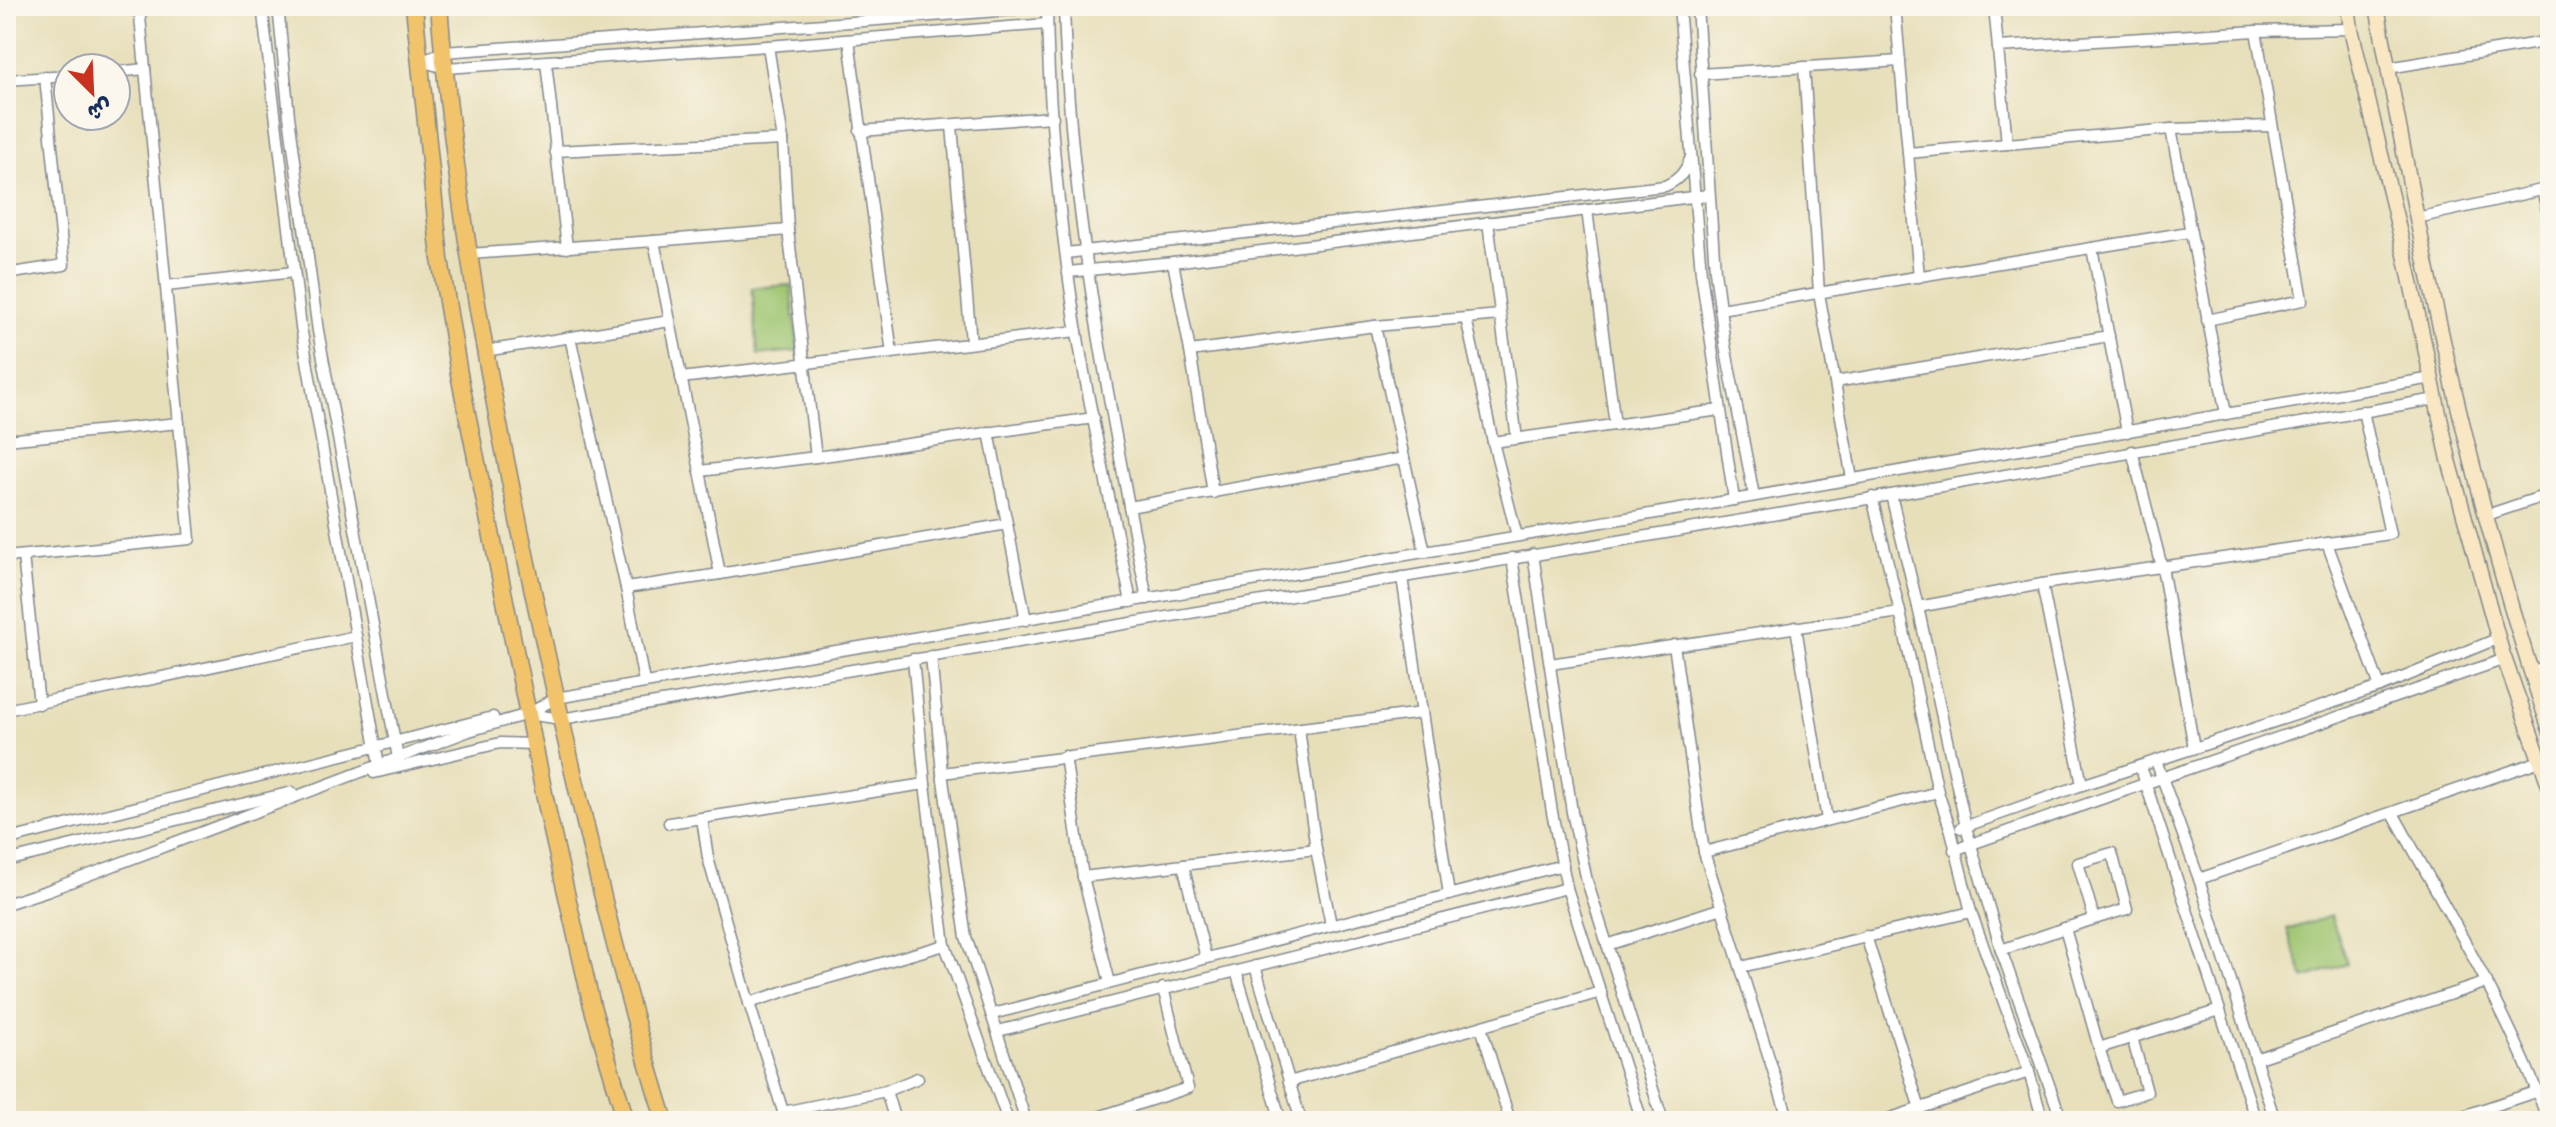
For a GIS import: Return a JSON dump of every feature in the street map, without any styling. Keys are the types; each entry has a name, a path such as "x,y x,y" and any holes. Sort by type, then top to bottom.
{"main road":[{"path":"414,6 440,259 459,374 534,744 592,1006 626,1121"},
{"path":"439,6 469,254 525,556 631,1013 665,1121"},
{"path":"2348,6 2449,460 2505,659 2550,788"},
{"path":"2377,6 2417,218 2447,355 2487,515 2550,730"}],"street":[{"path":"6,557 190,539 139,6"},
{"path":"262,6 301,327 379,765"},
{"path":"278,6 289,116 318,331 398,758"},
{"path":"419,61 1012,10 1019,6"},
{"path":"1047,6 1053,117 1068,272 1131,602"},
{"path":"1064,6 1067,94 1085,251 1105,378 1147,599"},
{"path":"1679,6 1701,273 1734,500"},
{"path":"1697,6 1708,195 1720,309 1754,496"},
{"path":"1895,6 1919,277"},
{"path":"1994,6 2007,144"},
{"path":"445,60 546,62 1047,24"},
{"path":"1998,47 2256,31 2351,29"},
{"path":"2207,320 2303,300 2256,31"},
{"path":"849,40 892,353"},
{"path":"2388,68 2550,41"},
{"path":"768,46 783,140 788,230 816,457"},
{"path":"1700,74 1900,61"},
{"path":"546,62 567,248"},
{"path":"1804,67 1819,293 1852,479"},
{"path":"132,70 145,69"},
{"path":"6,274 64,265 45,77"},
{"path":"6,80 52,77"},
{"path":"860,131 1053,117"},
{"path":"952,126 971,342"},
{"path":"1908,153 2171,129 2271,126"},
{"path":"2171,129 2226,414"},
{"path":"555,151 783,140"},
{"path":"1066,253 1665,186 1678,180 1691,157"},
{"path":"2417,218 2546,189 2550,222"},
{"path":"1068,272 1173,262 1708,195"},
{"path":"1587,210 1615,425"},
{"path":"1488,222 1517,439"},
{"path":"469,254 788,230"},
{"path":"1720,309 2189,232"},
{"path":"654,241 720,574"},
{"path":"2092,248 2127,432"},
{"path":"1173,262 1213,493"},
{"path":"166,286 294,272"},
{"path":"1190,351 1375,326 1500,315"},
{"path":"1466,318 1517,536"},
{"path":"485,351 670,321"},
{"path":"1375,326 1425,552"},
{"path":"681,378 1077,331"},
{"path":"1835,382 2109,336"},
{"path":"570,337 644,682"},
{"path":"6,907 469,731 528,714 556,698 1734,500 2432,378"},
{"path":"528,714 561,719 1891,495 2436,399"},
{"path":"1493,442 1720,410"},
{"path":"1918,607 2042,584 2390,534 2363,411"},
{"path":"700,471 1094,418"},
{"path":"6,440 179,423"},
{"path":"989,432 1026,620"},
{"path":"2132,451 2162,567 2194,748"},
{"path":"1129,507 1404,458"},
{"path":"2487,515 2550,494"},
{"path":"1891,495 1966,827 2001,950 2062,1121"},
{"path":"1872,497 1938,792 1971,912 2029,1072 2043,1121"},
{"path":"626,588 1007,524"},
{"path":"2327,543 2380,687"},
{"path":"1533,554 1572,812 1587,881 1663,1121"},
{"path":"23,556 39,704"},
{"path":"1512,558 1567,888 1642,1121"},
{"path":"1402,577 1449,895"},
{"path":"2042,584 2082,785"},
{"path":"1550,664 1900,612"},
{"path":"1796,627 1827,820"},
{"path":"6,710 356,636"},
{"path":"1951,831 2380,687 2499,638"},
{"path":"1674,645 1704,852 1789,1121"},
{"path":"931,656 942,773 966,937 1026,1121"},
{"path":"913,659 945,945 1008,1121"},
{"path":"1954,850 2505,659"},
{"path":"2531,673 2550,666"},
{"path":"942,773 1422,713"},
{"path":"6,840 493,717"},
{"path":"1299,729 1316,849 1331,925"},
{"path":"6,861 500,743 534,744"},
{"path":"1065,756 1083,877 1110,983"},
{"path":"2156,761 2199,879 2275,1121"},
{"path":"2199,879 2540,761"},
{"path":"2140,766 2254,1118 2232,1121"},
{"path":"669,823 925,784"},
{"path":"1704,852 1938,792"},
{"path":"2393,813 2487,982 2538,1091 2548,1121"},
{"path":"702,818 708,858 784,1116 886,1091 918,1078"},
{"path":"1083,877 1316,849"},
{"path":"2001,950 2127,909 2112,853 2078,863 2094,918"},
{"path":"1183,865 1206,958"},
{"path":"993,1014 1563,865"},
{"path":"998,1031 1567,888"},
{"path":"1607,945 1722,908"},
{"path":"1741,967 1971,912"},
{"path":"2065,928 2117,1101 2147,1092 2132,1037"},
{"path":"1866,936 1920,1109"},
{"path":"749,1003 945,945"},
{"path":"1255,966 1301,1121"},
{"path":"1236,971 1281,1121"},
{"path":"2255,1059 2487,982"},
{"path":"1086,1121 1188,1088 1163,988"},
{"path":"1289,1082 1601,992"},
{"path":"2099,1048 2220,1010"},
{"path":"1481,1027 1510,1121"},
{"path":"1882,1121 2029,1072"},
{"path":"886,1091 895,1121"},
{"path":"2448,1121 2538,1091"}],"green space":[{"path":"791,285 798,351 758,355 752,288"},
{"path":"2331,916 2347,964 2304,978 2287,930"}]}
